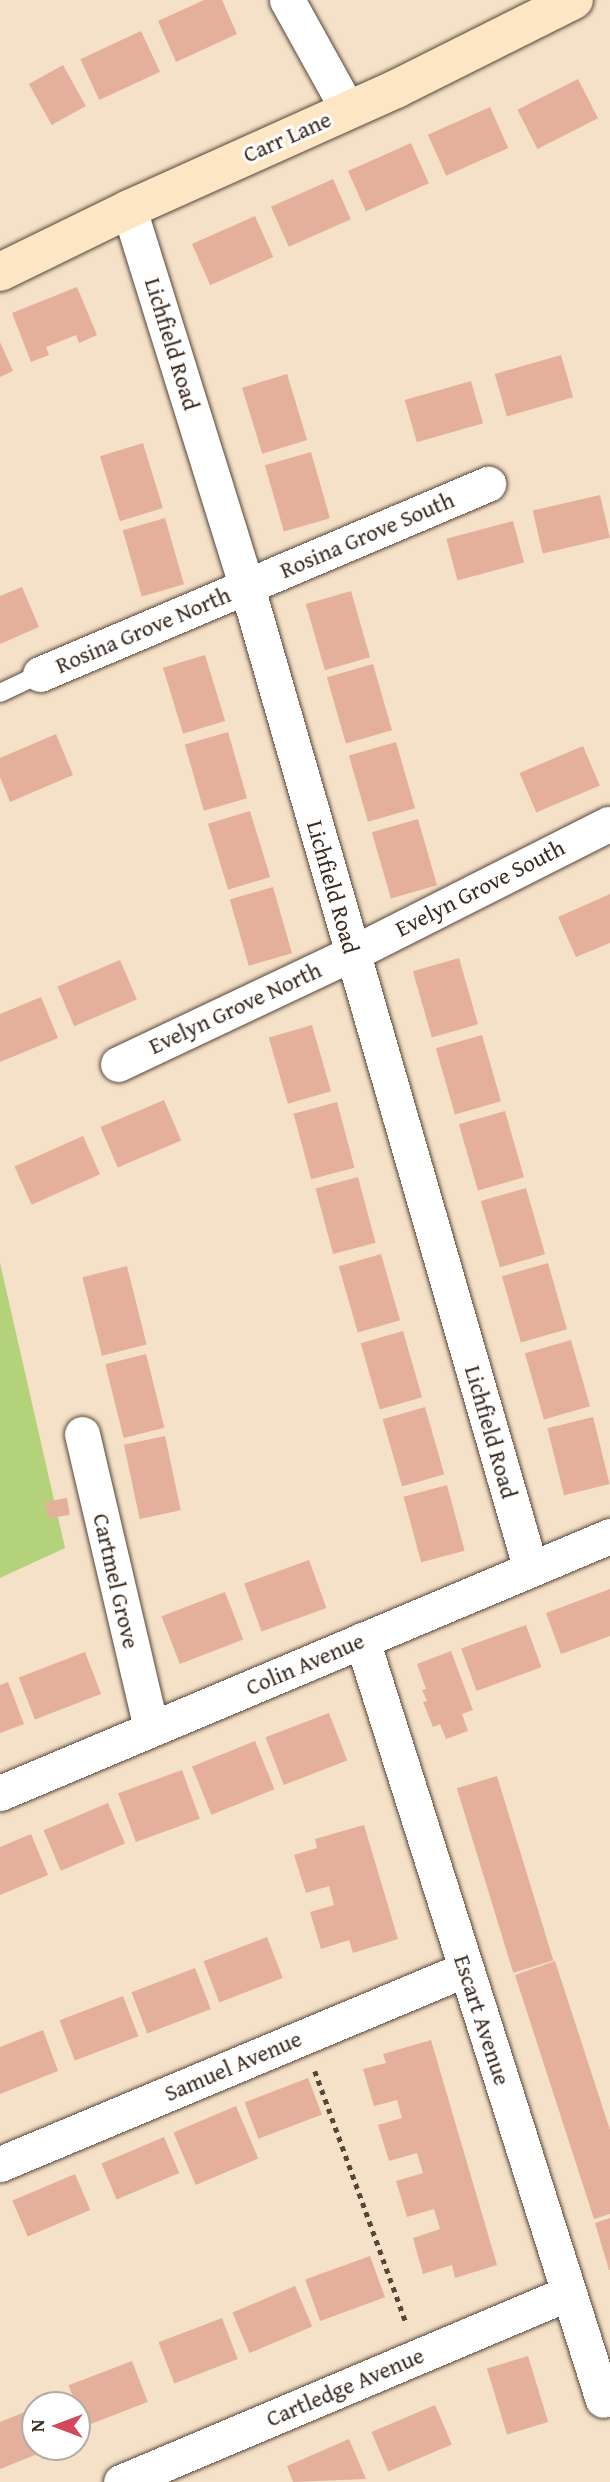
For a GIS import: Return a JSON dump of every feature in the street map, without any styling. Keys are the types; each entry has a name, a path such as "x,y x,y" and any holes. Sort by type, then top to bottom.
{"street":[{"path":"287,0 348,110"},
{"name":"Carr Lane","path":"0,272 129,209 348,110 574,0"},
{"name":"Lichfield Road","path":"129,209 247,587 530,1567"},
{"name":"Rosina Grove South","path":"247,587 488,484"},
{"name":"Rosina Grove North","path":"40,674 247,587"},
{"name":"Evelyn Grove South","path":"353,953 608,824"},
{"name":"Evelyn Grove North","path":"118,1064 353,953"},
{"name":"Cartmel Grove","path":"82,1434 151,1728"},
{"name":"Colin Avenue","path":"0,1793 530,1567 610,1536"},
{"name":"Escart Avenue","path":"362,1640 603,2400"},
{"name":"Samuel Avenue","path":"0,2164 466,1969"},
{"name":"Cartledge Avenue","path":"121,2482 569,2293"}],"lane":[{"path":"0,693 40,674"}],"path":[{"path":"301,2038 329,2102 418,2357"}],"green space":[{"path":"0,1263 65,1548 0,1578"}],"building":[{"path":"204,0 222,0 237,34 176,62 158,21"},
{"path":"141,31 160,72 99,100 80,59"},
{"path":"63,65 86,106 52,125 29,84"},
{"path":"578,79 598,118 537,149 517,110"},
{"path":"490,107 508,148 446,176 428,135"},
{"path":"411,143 429,183 366,211 348,171"},
{"path":"333,179 351,219 289,247 271,207"},
{"path":"255,216 273,257 210,285 192,244"},
{"path":"77,287 97,335 79,343 76,335 46,347 49,355 31,362 12,313"},
{"path":"0,342 13,371 0,377"},
{"path":"561,355 573,397 507,416 495,374"},
{"path":"287,374 307,440 262,454 242,388"},
{"path":"471,381 483,423 417,442 405,400"},
{"path":"143,443 163,508 120,521 100,456"},
{"path":"311,452 330,518 284,532 265,465"},
{"path":"600,495 610,538 543,553 533,511"},
{"path":"165,518 184,584 142,596 123,530"},
{"path":"513,521 524,563 457,580 446,539"},
{"path":"22,587 39,627 0,644 0,596"},
{"path":"351,591 370,657 325,670 306,604"},
{"path":"205,655 225,721 183,734 163,668"},
{"path":"373,664 392,730 346,744 327,677"},
{"path":"228,732 247,798 204,811 185,744"},
{"path":"56,734 73,775 10,802 0,777 0,758"},
{"path":"396,742 415,808 368,822 349,756"},
{"path":"583,746 600,786 536,813 519,773"},
{"path":"250,811 270,877 228,890 208,824"},
{"path":"418,819 437,885 391,899 372,832"},
{"path":"273,887 292,953 249,966 230,899"},
{"path":"610,894 610,943 576,957 558,917"},
{"path":"459,958 478,1024 432,1038 413,971"},
{"path":"120,960 137,1000 74,1026 57,987"},
{"path":"41,997 58,1038 0,1062 0,1014"},
{"path":"312,1025 331,1091 288,1104 269,1037"},
{"path":"482,1035 501,1101 455,1115 436,1048"},
{"path":"164,1100 181,1141 118,1167 100,1127"},
{"path":"337,1102 355,1168 311,1179 294,1114"},
{"path":"505,1111 524,1177 478,1191 459,1124"},
{"path":"83,1136 100,1174 32,1205 14,1167"},
{"path":"358,1177 376,1243 333,1254 315,1188"},
{"path":"526,1188 545,1254 500,1267 481,1201"},
{"path":"381,1254 400,1320 358,1332 339,1266"},
{"path":"548,1263 567,1329 521,1343 502,1276"},
{"path":"127,1266 147,1345 102,1356 82,1277"},
{"path":"403,1331 422,1397 380,1409 361,1343"},
{"path":"571,1340 590,1406 544,1420 525,1353"},
{"path":"146,1354 164,1428 124,1438 105,1364"},
{"path":"425,1407 444,1474 402,1486 383,1419"},
{"path":"593,1417 610,1484 564,1495 547,1428"},
{"path":"165,1436 181,1510 140,1519 124,1445"},
{"path":"447,1485 465,1551 421,1562 404,1497"},
{"path":"67,1498 70,1515 48,1519 45,1502"},
{"path":"309,1560 326,1608 262,1632 244,1584"},
{"path":"610,1589 610,1636 561,1654 546,1613"},
{"path":"225,1592 243,1640 180,1664 162,1616"},
{"path":"526,1625 541,1667 477,1691 461,1649"},
{"path":"451,1651 473,1710 462,1714 468,1731 446,1739 440,1724 433,1727 423,1702 427,1701 422,1690 426,1689 417,1664"},
{"path":"85,1652 101,1694 35,1719 19,1677"},
{"path":"8,1682 24,1724 0,1733 0,1685"},
{"path":"329,1713 347,1761 284,1785 266,1737"},
{"path":"255,1741 274,1789 211,1815 192,1766"},
{"path":"182,1770 200,1819 136,1842 118,1793"},
{"path":"497,1776 553,1961 513,1973 457,1788"},
{"path":"108,1803 125,1844 61,1871 44,1830"},
{"path":"364,1825 398,1939 353,1953 349,1940 321,1949 310,1912 334,1905 329,1886 306,1893 294,1855 317,1848 315,1839"},
{"path":"31,1834 48,1875 0,1895 0,1847"},
{"path":"267,1937 283,1978 219,2002 204,1961"},
{"path":"555,1961 610,2130 610,2214 594,2219 515,1975"},
{"path":"195,1968 211,2009 147,2033 132,1992"},
{"path":"123,1996 138,2036 75,2061 60,2020"},
{"path":"43,2030 58,2071 0,2094 0,2047"},
{"path":"431,2040 497,2265 455,2278 452,2265 423,2274 413,2238 440,2229 434,2209 407,2217 396,2181 423,2173 417,2153 389,2161 378,2125 402,2118 397,2100 374,2106 363,2069 386,2063 383,2054"},
{"path":"308,2078 322,2114 258,2139 245,2102"},
{"path":"236,2106 258,2158 196,2185 173,2133"},
{"path":"164,2137 179,2173 117,2199 101,2164"},
{"path":"75,2174 90,2210 28,2236 12,2201"},
{"path":"610,2218 610,2270 609,2270 595,2223"},
{"path":"370,2256 385,2297 320,2321 305,2280"},
{"path":"295,2286 312,2327 250,2353 232,2313"},
{"path":"222,2318 238,2359 174,2383 159,2342"},
{"path":"528,2356 548,2422 507,2435 487,2369"},
{"path":"132,2361 148,2402 91,2424 91,2391 71,2391 69,2385"},
{"path":"435,2405 452,2445 388,2472 371,2432"},
{"path":"21,2414 21,2461 0,2469 0,2422"},
{"path":"349,2439 366,2479 293,2482 287,2466"}]}
